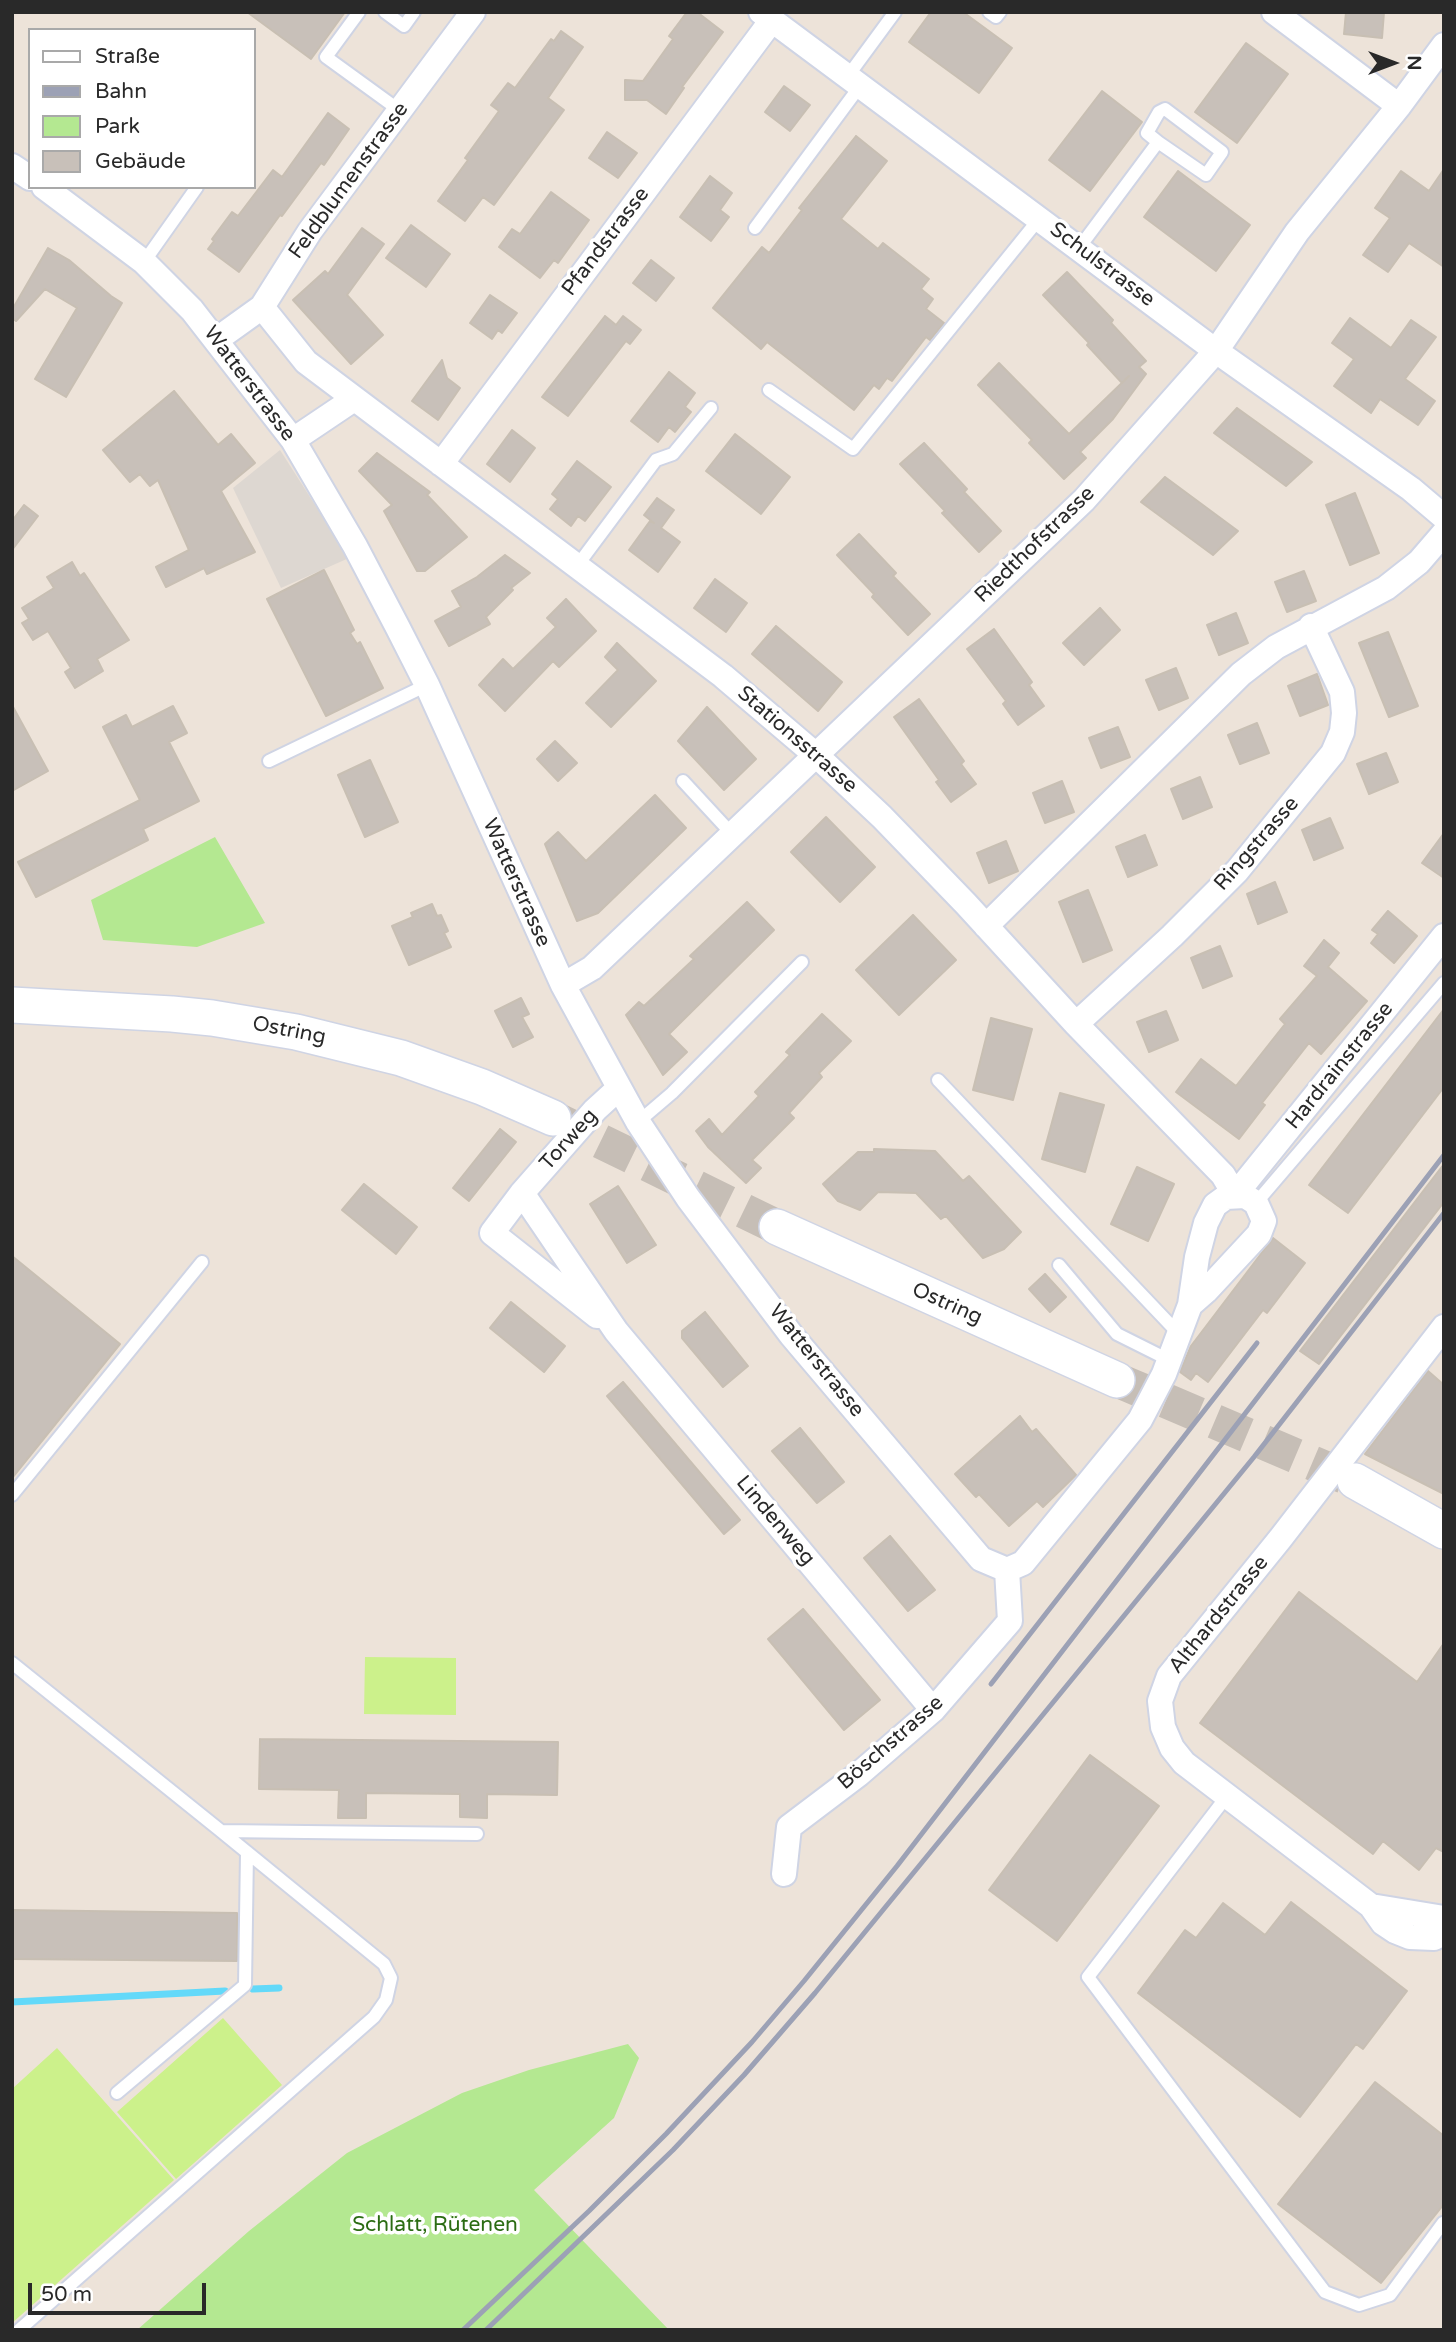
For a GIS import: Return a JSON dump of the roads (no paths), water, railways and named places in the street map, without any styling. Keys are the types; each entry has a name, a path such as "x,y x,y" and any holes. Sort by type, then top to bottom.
{"main road":[{"name":"Ostring","path":"12,1005 172,1014 236,1021 296,1032 413,1062 482,1087 553,1118"},
{"name":"Ostring","path":"777,1227 1117,1380"},
{"path":"1355,1481 1444,1531"}],"street":[{"name":"Feldblumenstrasse","path":"216,340 262,307 310,232 472,12"},
{"path":"1273,12 1399,106"},
{"name":"Schulstrasse","path":"767,16 1216,351 1411,489 1444,517"},
{"name":"Pfandstrasse","path":"441,464 767,16"},
{"name":"Riedthofstrasse","path":"563,985 592,968 1084,500 1216,351 1297,232 1399,106 1444,45"},
{"path":"12,166 28,177"},
{"name":"Watterstrasse","path":"47,189 144,262 192,310 293,440 355,545 426,685 563,985 638,1122 688,1198 792,1336 981,1559 1007,1570"},
{"name":"Stationsstrasse","path":"262,307 306,362 723,676 817,755 882,817 1076,1024 1246,1199"},
{"path":"293,440 354,399"},
{"path":"986,926 1241,674 1276,647 1311,626 1386,588 1419,562 1444,533"},
{"name":"Ringstrasse","path":"1076,1024 1172,936 1237,871 1333,753 1342,732 1342,692 1311,626"},
{"name":"Hardrainstrasse","path":"1246,1199 1444,936"},
{"name":"Torweg","path":"522,1193 595,1110 618,1089"},
{"name":"Lindenweg","path":"616,1331 492,1233 522,1193 616,1331 933,1710"},
{"name":"Hardrainstrasse","path":"1007,1570 1023,1563 1140,1420 1170,1360 1190,1305 1197,1258 1206,1223 1215,1205 1226,1197 1246,1199 1264,1221 1259,1234 1190,1305"},
{"name":"Althardstrasse","path":"1444,1327 1280,1539 1169,1676 1160,1701 1163,1727 1172,1748 1184,1763 1371,1906 1383,1923 1410,1937 1434,1938 1444,1933"},
{"name":"Böschstrasse","path":"784,1874 789,1827 859,1774 933,1710 1010,1621 1007,1570"},
{"name":"Althardstrasse","path":"1371,1906 1444,1918"}],"lane":[{"path":"359,12 326,57 399,110"},
{"path":"385,12 404,26 414,12"},
{"path":"755,228 854,81 895,12"},
{"path":"989,12 996,18 1000,12"},
{"path":"1165,109 1222,152 1206,175 1158,142 1147,133 1159,111 1165,109"},
{"path":"1079,248 1158,142"},
{"path":"144,262 196,189"},
{"path":"769,390 853,449 1039,219"},
{"path":"577,566 656,460 673,454 711,408"},
{"path":"269,761 426,685"},
{"path":"683,781 732,834"},
{"path":"638,1122 673,1093 802,962"},
{"path":"1246,1199 1444,983"},
{"path":"938,1080 1179,1334"},
{"path":"12,1495 202,1262"},
{"path":"1059,1265 1117,1334 1170,1360"},
{"path":"12,1663 384,1964 391,1978 386,2000 374,2017 19,2330"},
{"path":"1227,1796 1088,1977 1325,2292 1359,2305 1390,2295 1443,2223"},
{"path":"221,1831 477,1834"},
{"path":"117,2093 245,1985 247,1852"}],"waterway":[{"path":"253,1989 279,1988"},
{"path":"12,2002 225,1991"}],"tunnel":[{"path":"553,1118 777,1227"},
{"path":"1117,1380 1355,1481"}],"railway":[{"path":"463,2330 666,2134 752,2042 804,1981 897,1866 1444,1155"},
{"path":"486,2330 673,2150 744,2075 815,1993 1254,1457 1444,1213"},
{"path":"991,1684 1257,1343"}],"park label":[{"name":"Schlatt, Rütenen","path":"435,2225"}]}
